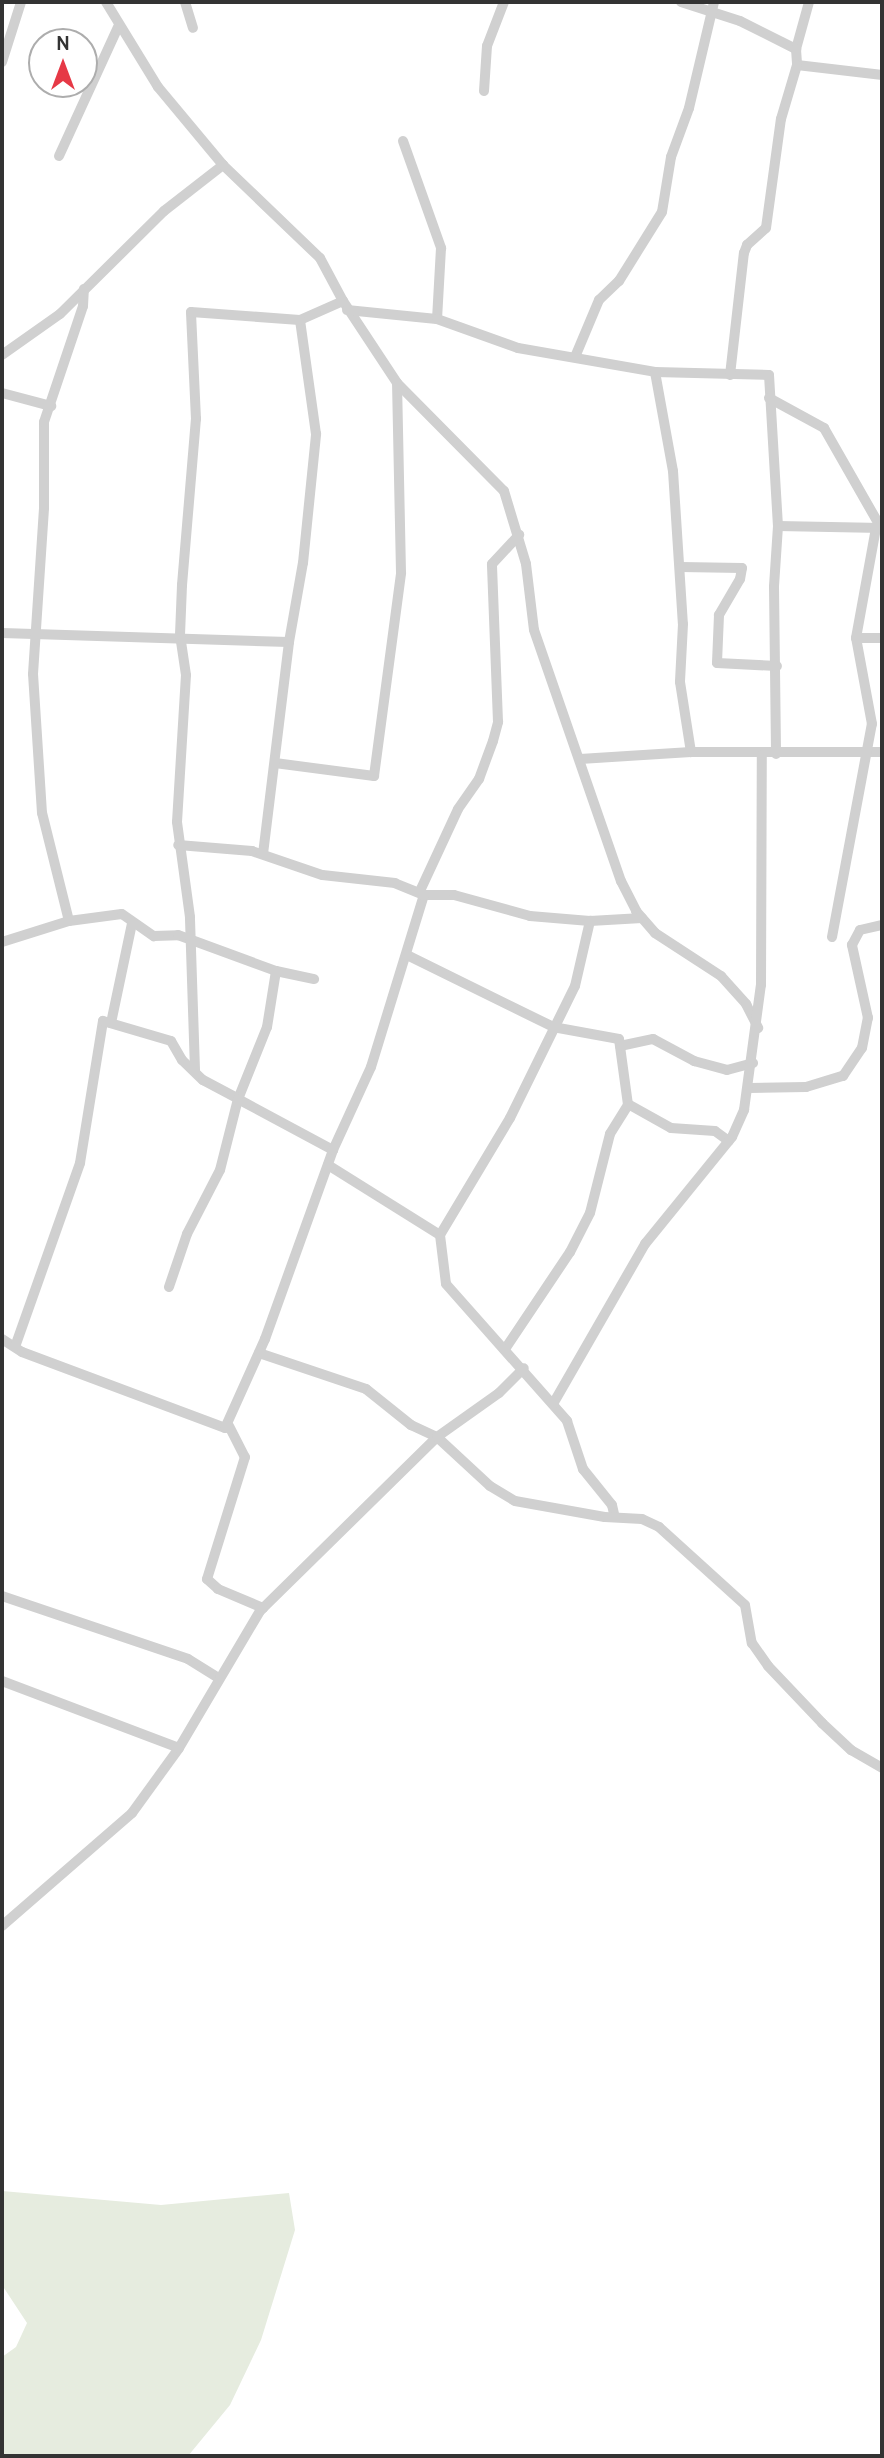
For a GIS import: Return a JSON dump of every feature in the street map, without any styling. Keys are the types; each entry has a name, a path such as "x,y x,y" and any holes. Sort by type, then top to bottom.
{"street":[{"path":"2,62 21,2"},
{"path":"106,2 118,27 158,87 223,165 320,258 345,306 397,383 504,491 519,535 534,630 621,881 642,918 655,933 721,976 746,1004 758,1028"},
{"path":"185,2 193,27"},
{"path":"484,92 487,46 504,2"},
{"path":"681,2 714,7 796,49"},
{"path":"730,374 744,253 747,245 766,228 781,119 797,65 796,49 809,2"},
{"path":"575,357 599,300 619,281 662,212 671,157 714,7"},
{"path":"59,156 118,27"},
{"path":"797,65 882,75"},
{"path":"403,141 441,248 437,319"},
{"path":"2,355 60,314 164,211 223,165"},
{"path":"69,921 43,813 34,737 44,422 83,306 84,289"},
{"path":"195,1070 188,898 178,845 186,675 180,635 196,419 191,312 300,320 345,306 437,319 489,340 655,372 769,375 778,526 774,587 776,754"},
{"path":"263,854 289,642 312,510 316,434 300,320"},
{"path":"655,372 669,438 681,567 680,682 691,752"},
{"path":"275,763 374,776 401,573 397,383"},
{"path":"2,393 51,406"},
{"path":"769,398 824,428 880,528 856,638 872,724 832,937"},
{"path":"778,526 880,528"},
{"path":"263,1608 218,1589 207,1579 245,1457 229,1426 259,1353 333,1150 371,1067 409,956 422,893 493,741 498,722 492,565 519,535"},
{"path":"681,567 742,568 740,579 719,615 717,663 777,666"},
{"path":"2,633 180,635 289,642"},
{"path":"856,638 882,638"},
{"path":"580,759 691,752 762,755 882,752"},
{"path":"553,1404 645,1244 729,1141 749,1088 758,1028 762,755"},
{"path":"178,845 216,845 263,854 322,874 395,883 422,893 454,895 530,916 590,921 642,918"},
{"path":"2,942 69,921 122,914 154,936 178,935 188,941 276,971 314,979"},
{"path":"590,921 575,986 510,1118 440,1235 446,1284 524,1368 567,1421 583,1469 612,1505 614,1514"},
{"path":"111,1023 132,923"},
{"path":"749,1088 806,1087 843,1076 862,1048 868,1018 852,945 860,930 882,925"},
{"path":"409,956 553,1027 619,1039 628,1105 610,1134 585,1223 505,1349"},
{"path":"169,1287 187,1234 220,1170 238,1099 267,1027 276,971"},
{"path":"16,1344 80,1163 103,1021 171,1041 181,1059 203,1080 333,1150"},
{"path":"620,1046 653,1039 694,1061 726,1070 753,1063"},
{"path":"628,1105 671,1128 715,1131 729,1141"},
{"path":"328,1165 440,1235"},
{"path":"2,1339 16,1344 22,1352 220,1428 229,1426"},
{"path":"259,1353 366,1389 411,1425 437,1437 496,1490 515,1501 606,1517 614,1514 642,1519 659,1527 743,1602 752,1643 768,1666 841,1741 882,1768"},
{"path":"2,1926 132,1813 179,1748 263,1608 437,1437 499,1393 524,1368"},
{"path":"2,1595 188,1659 219,1678"},
{"path":"2,1681 179,1748"}],"shaded area":[{"path":"2,2191 161,2205 289,2193 295,2230 261,2340 230,2405 188,2456 2,2456 2,2357 16,2347 27,2323 2,2285"}]}
